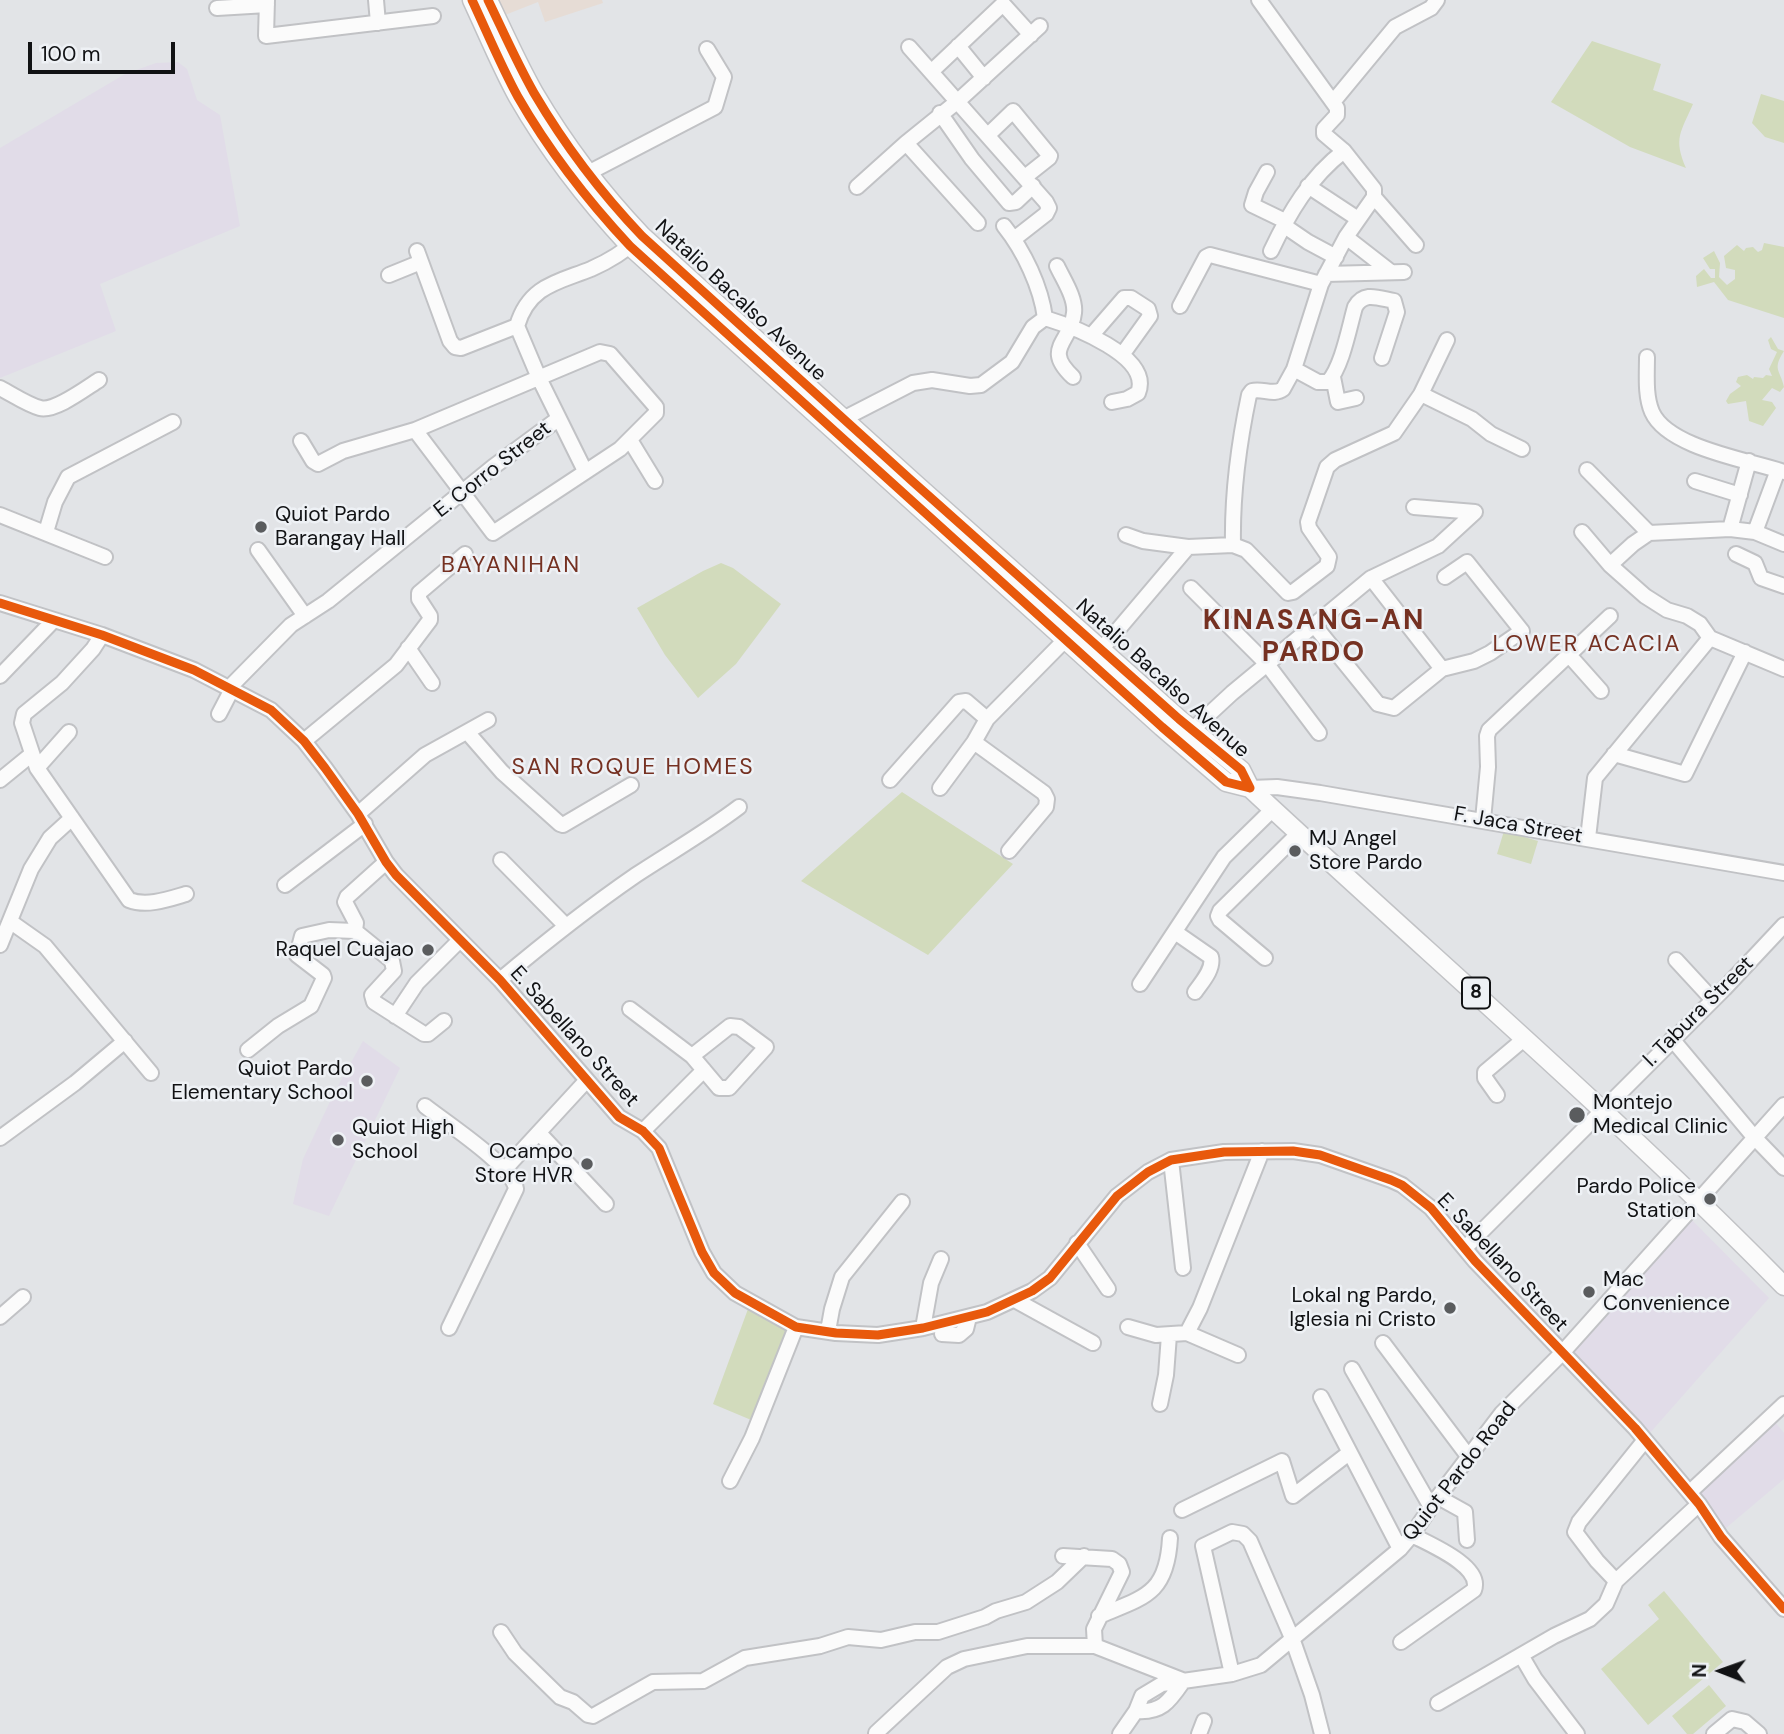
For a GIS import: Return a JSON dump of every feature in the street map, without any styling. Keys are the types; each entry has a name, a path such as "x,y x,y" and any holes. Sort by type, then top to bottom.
{"main road":[{"name":"Natalio Bacalso Avenue","path":"472,0 517,95 577,186 1066,638 1097,655 1241,770 1250,788 1603,1109 1782,1279"},
{"name":"Natalio Bacalso Avenue","path":"488,0 533,91 636,241 843,419 1097,655 1226,782 1250,788"}],"street":[{"path":"376,0 378,23"},
{"path":"1233,545 1232,500 1237,452 1249,395 1258,389 1279,392 1294,369 1324,279 1346,237 1374,197 1374,188 1344,151 1324,134 1324,129 1337,115 1337,108 1259,0"},
{"path":"1333,102 1395,27 1431,8 1437,0"},
{"path":"217,8 267,3 266,36 433,16"},
{"path":"858,187 1036,30 1003,4 932,72"},
{"path":"958,46 984,78"},
{"path":"909,47 1029,181 1048,208 1046,214 1014,239"},
{"path":"588,173 715,107 724,77 707,49"},
{"path":"940,113 972,159 1009,203 1016,202 1050,156 1013,111 988,135"},
{"path":"906,142 978,223"},
{"path":"1271,251 1284,223 1308,186 1344,151"},
{"path":"1267,172 1252,205 1284,223 1301,238 1336,257"},
{"path":"1308,186 1358,219"},
{"path":"1374,197 1416,245"},
{"path":"1004,226 1014,239 1043,303 1045,318"},
{"path":"1180,306 1206,257 1210,256 1324,279 1398,272 1346,237"},
{"path":"389,275 419,256 450,341 455,347 461,348 517,326 520,317 536,296 552,282 593,268 636,241"},
{"path":"1057,266 1075,310 1058,357 1073,377"},
{"path":"1294,369 1318,382 1328,382 1333,377 1355,307 1360,300 1368,296 1394,301 1396,307 1397,312 1382,358"},
{"path":"1091,336 1124,298 1131,298 1148,309 1150,316 1122,355"},
{"path":"1045,318 1091,336 1122,355 1135,368 1139,393 1112,402"},
{"path":"843,419 913,383 932,380 981,385 1012,362 1033,327 1045,318"},
{"name":"E. Corro Street","path":"219,714 230,688 291,625 328,601 493,467 558,419 517,326"},
{"path":"1126,535 1143,541 1188,547 1233,545 1246,550 1288,593 1293,592 1327,566 1329,557 1309,528 1308,522 1327,467 1335,460 1394,433 1421,394 1447,340"},
{"path":"302,441 313,461 318,464 343,450 415,430 600,352 610,354 656,407 656,413 630,440 493,533 415,430"},
{"path":"1647,357 1650,405 1661,424 1698,447 1781,471 1755,532"},
{"path":"1333,377 1338,402 1356,398"},
{"path":"0,388 38,408 46,409 56,406 99,380"},
{"path":"1421,394 1472,419 1491,434 1522,450"},
{"path":"558,419 585,471"},
{"path":"46,531 55,502 68,477 173,422"},
{"path":"630,440 655,481"},
{"path":"1730,529 1749,461"},
{"path":"1587,470 1648,533"},
{"path":"1695,481 1740,495"},
{"path":"1192,730 1371,578 1437,546 1475,512 1415,507"},
{"path":"0,515 105,556"},
{"path":"1610,565 1648,533 1730,529 1755,532 1784,544"},
{"path":"1582,532 1610,565 1645,596 1667,610 1687,616 1699,624 1710,638 1784,669"},
{"path":"1097,655 1188,547"},
{"path":"258,550 305,616"},
{"path":"304,741 396,665 427,625 430,616 419,599 419,593 465,554"},
{"path":"1735,554 1755,563 1758,576 1764,580 1784,586"},
{"path":"1314,625 1378,704 1394,708 1442,669 1490,653 1522,631 1467,562 1445,577"},
{"path":"1371,578 1442,669"},
{"path":"1191,588 1267,664 1320,733"},
{"name":"E. Sabellano Street","path":"0,603 102,635 194,670 271,710 304,741 361,819 386,862 500,980 619,1117 643,1131 659,1148 702,1252 714,1273 735,1293 796,1327 878,1335 923,1328 969,1317 1032,1292 1050,1278 1123,1192 1148,1172 1171,1160 1224,1152 1293,1151 1320,1155 1402,1185 1431,1208 1475,1261 1645,1440 1695,1498 1721,1537 1784,1609"},
{"path":"1483,820 1489,730 1610,616"},
{"path":"0,676 54,620"},
{"path":"102,635 62,683 24,714 22,723 32,754 37,768 129,900 139,904 186,894"},
{"path":"940,788 974,742 987,719 1066,638"},
{"path":"1588,838 1595,778 1710,638"},
{"path":"408,648 432,683"},
{"path":"1614,754 1685,774 1745,652"},
{"path":"1569,655 1601,691"},
{"path":"890,780 959,702 966,701 987,719"},
{"path":"285,885 361,819 425,755 488,720"},
{"path":"37,768 69,732"},
{"path":"468,733 502,772 563,825 631,785"},
{"path":"974,742 1044,793 1048,799 1045,807 1009,851"},
{"path":"0,780 32,754"},
{"name":"F. Jaca Street","path":"1250,788 1277,787 1320,793 1784,873"},
{"path":"500,980 565,925 638,874 706,832 739,807"},
{"path":"1140,984 1224,857 1273,809"},
{"path":"0,945 31,869 50,838 72,818"},
{"path":"1265,958 1220,920 1220,911 1300,833"},
{"path":"501,860 565,925"},
{"path":"355,931 356,923 345,902 347,897 386,862"},
{"path":"11,922 45,946 151,1073"},
{"name":"I. Tabura Street","path":"1465,1248 1784,925"},
{"path":"248,1049 311,1006 324,981 323,975 297,955 302,936 329,930 355,931 392,961 394,971 372,995 372,999 424,1034 428,1034 444,1021"},
{"path":"1175,932 1211,957 1211,968 1195,992"},
{"path":"395,1016 417,983 460,940"},
{"path":"1676,960 1713,999"},
{"path":"629,1009 692,1056 719,1088 729,1088 766,1046 739,1027 730,1026 692,1056"},
{"path":"1497,1095 1485,1078 1485,1072 1524,1039"},
{"path":"1672,1039 1784,1168"},
{"path":"0,1138 75,1083 125,1041"},
{"path":"643,1131 704,1070"},
{"path":"505,1169 586,1081"},
{"name":"Quiot Pardo Road","path":"1184,1682 1232,1674 1261,1665 1400,1549 1502,1413 1562,1353 1784,1105"},
{"path":"425,1106 505,1169 516,1189 449,1328"},
{"path":"539,1133 606,1204"},
{"path":"1188,1333 1262,1151"},
{"path":"1171,1160 1183,1268"},
{"path":"828,1331 831,1309 842,1277 902,1202"},
{"path":"1077,1243 1108,1289"},
{"path":"923,1328 931,1283 941,1259"},
{"path":"0,1317 23,1297"},
{"path":"1015,1300 1093,1343"},
{"path":"943,1334 959,1335 966,1329 969,1317"},
{"path":"730,1481 752,1438 796,1327"},
{"path":"1128,1328 1156,1335 1188,1333 1238,1355"},
{"path":"1160,1404 1166,1375 1169,1335"},
{"path":"1383,1343 1468,1456"},
{"path":"1352,1369 1435,1502 1465,1512 1467,1540"},
{"path":"1321,1397 1400,1549"},
{"path":"1438,1703 1590,1619 1606,1604 1616,1581 1784,1404"},
{"path":"1616,1581 1575,1532 1579,1522 1616,1473 1645,1440"},
{"path":"1182,1510 1282,1461 1293,1496 1349,1453"},
{"path":"1232,1674 1203,1546 1232,1532 1243,1534 1250,1541 1292,1638 1322,1734"},
{"path":"1401,1642 1474,1590 1477,1584 1475,1577 1451,1555 1412,1535"},
{"path":"1099,1616 1149,1595 1165,1573 1170,1538"},
{"path":"1063,1556 1112,1559 1119,1564 1122,1572 1094,1629 1095,1646"},
{"path":"501,1632 515,1653 560,1697 573,1702 588,1716 593,1716 653,1682 702,1681 745,1658 820,1646 848,1637 881,1640 915,1632 938,1632 985,1618 996,1611 1026,1602 1057,1582 1084,1556"},
{"path":"876,1732 939,1674 964,1659 1027,1646 1095,1646 1184,1682 1168,1702 1150,1712 1136,1711 1120,1734"},
{"path":"1521,1655 1535,1679 1577,1734"},
{"path":"1714,1734 1732,1719 1745,1722 1759,1734"}],"shaded area":[{"path":"498,0 602,0 603,3 545,22 538,2 505,15"},
{"path":"178,62 187,69 197,100 220,115 240,226 100,284 116,331 0,378 0,148 125,74 156,63"},
{"name":"Quiot High School","path":"363,1041 400,1068 329,1216 293,1204 303,1159 334,1093"},
{"path":"1691,1219 1769,1298 1649,1434 1572,1353"},
{"path":"1775,1422 1784,1433 1784,1479 1726,1528 1697,1493"}],"green space":[{"path":"1592,41 1661,64 1653,90 1693,104 1679,142 1686,168 1630,147 1551,102"},
{"path":"1761,94 1784,101 1784,143 1765,137 1752,123"},
{"path":"1764,243 1784,247 1784,318 1728,300 1714,282 1697,287 1696,276 1704,269 1711,278 1715,278 1715,269 1710,269 1703,258 1714,251 1720,263 1719,277 1727,285 1735,279 1735,270 1726,268 1724,256 1737,245 1744,251 1753,247 1758,252 1762,250"},
{"path":"1771,337 1778,349 1784,351 1778,369 1784,387 1780,392 1772,388 1762,400 1772,402 1776,408 1763,426 1749,421 1746,401 1728,404 1726,401 1730,394 1741,386 1736,382 1738,377 1747,375 1753,379 1772,376 1769,369 1777,352 1771,349 1768,340"},
{"path":"721,563 733,568 781,604 736,664 698,698 665,655 637,608"},
{"path":"902,792 1013,864 928,955 801,881"},
{"path":"1504,831 1538,841 1531,864 1497,854"},
{"path":"748,1309 789,1331 756,1422 713,1404"},
{"path":"1664,1591 1723,1662 1648,1725 1601,1669 1659,1619 1648,1605"},
{"path":"1709,1685 1726,1706 1693,1734 1687,1734 1672,1716"}],"cycle path":[{"path":"472,0 530,117 570,174 630,246 1162,727 1226,782 1250,788"},
{"path":"488,0 528,82 558,131 598,185 642,236 912,481 1179,719 1241,770 1250,788"},
{"path":"0,603 102,635 194,670 271,710 304,741 325,768 396,875 500,980 619,1117 643,1131 659,1148 702,1252 714,1273 735,1293 796,1327 878,1335 923,1328 987,1312 1032,1291 1050,1278 1117,1196 1148,1172 1171,1160 1224,1152 1293,1151 1320,1155 1402,1185 1431,1208 1475,1261 1635,1428 1699,1504 1721,1537 1784,1609"}],"place":[{"name":"Quiot Pardo Barangay Hall","path":"261,527"},
{"name":"MJ Angel Store Pardo","path":"1295,851"},
{"name":"Raquel Cuajao","path":"428,950"},
{"name":"Quiot Pardo Elementary School","path":"367,1081"},
{"name":"Montejo Medical Clinic","path":"1577,1115"},
{"name":"Quiot High School","path":"338,1140"},
{"name":"Ocampo Store HVR","path":"587,1164"},
{"name":"Pardo Police Station","path":"1710,1199"},
{"name":"Mac Convenience","path":"1589,1292"},
{"name":"Lokal ng Pardo, Iglesia ni Cristo","path":"1450,1308"}],"district":[{"name":"BAYANIHAN","path":"511,566"},
{"name":"KINASANG-AN PARDO","path":"1314,638"},
{"name":"LOWER ACACIA","path":"1587,645"},
{"name":"SAN ROQUE HOMES","path":"633,768"}]}
